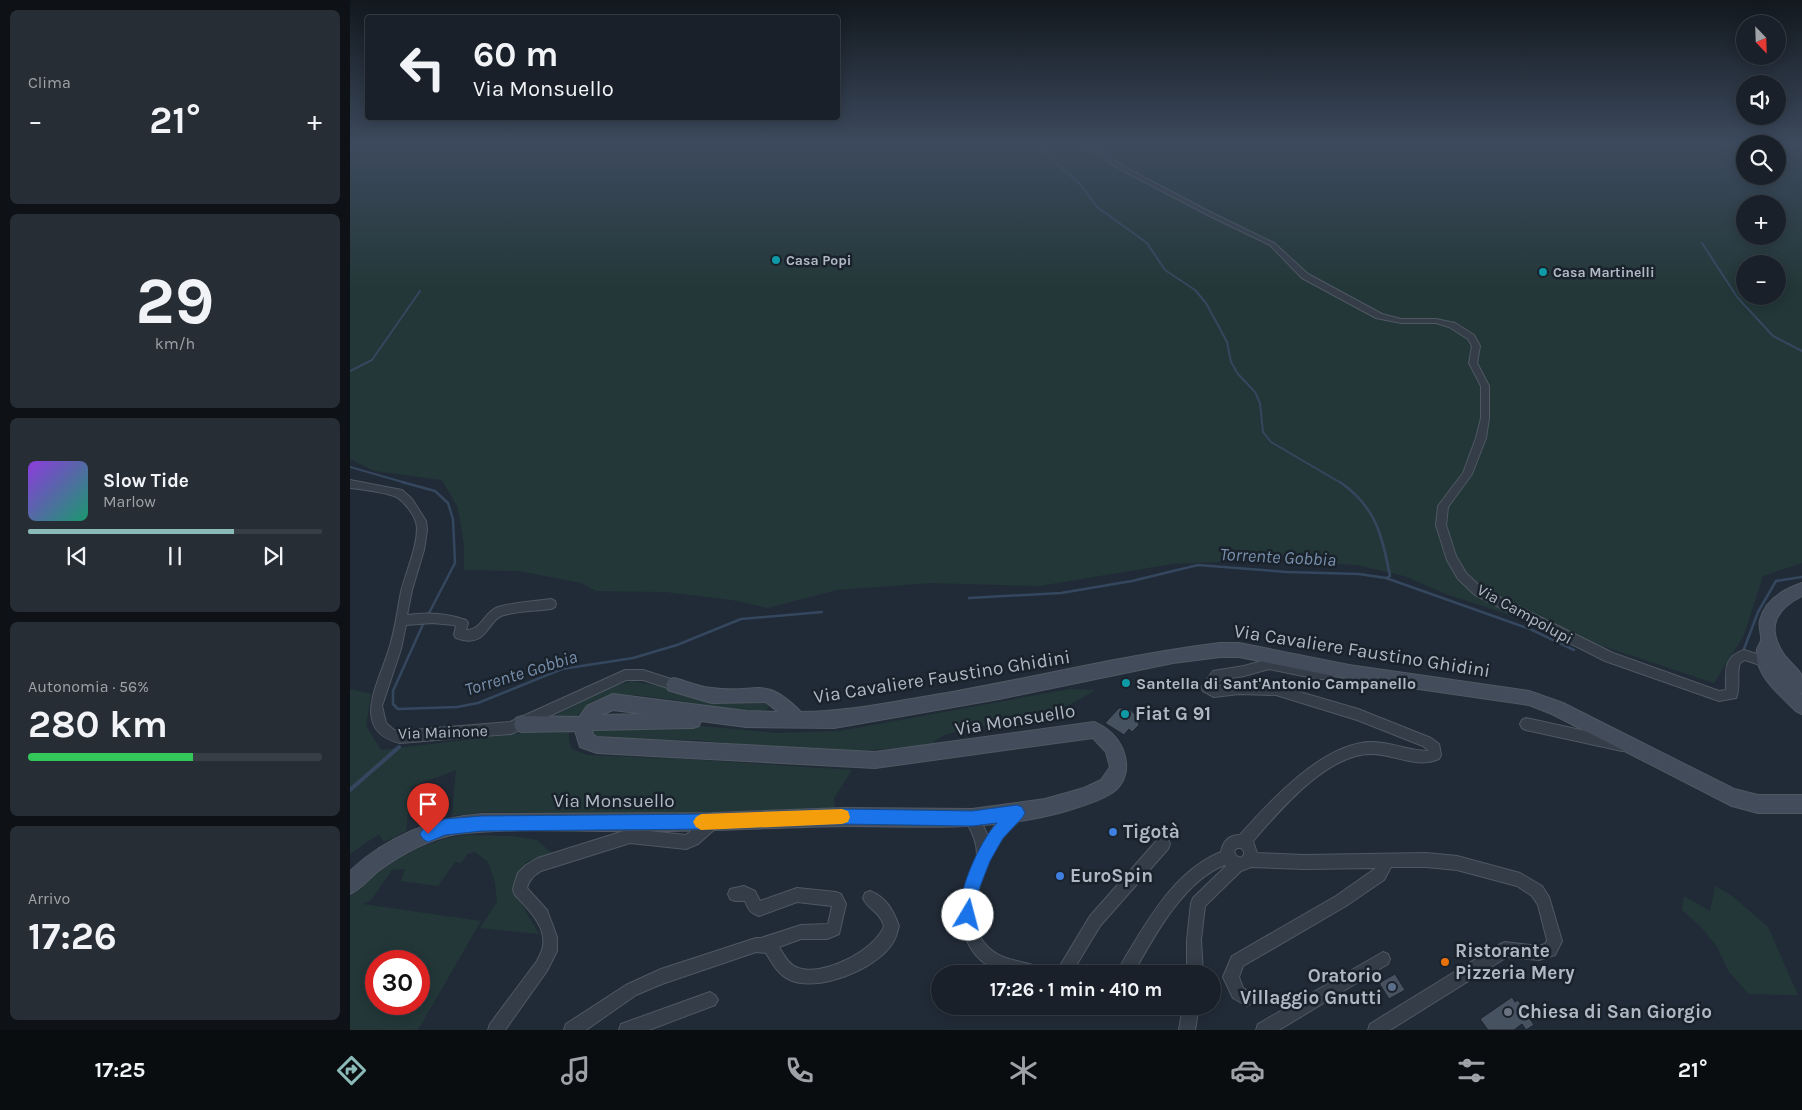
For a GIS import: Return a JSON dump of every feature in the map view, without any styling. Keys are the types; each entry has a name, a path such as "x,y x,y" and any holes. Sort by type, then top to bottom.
{"main road":[{"path":"1800,684 1768,642 1766,626 1772,611 1781,600 1802,589"},
{"path":"1768,642 1765,646 1766,662 1773,674 1802,706"},
{"name":"Via Cavaliere Faustino Ghidini","path":"773,719 826,720 870,714 1007,690 1173,656 1220,650 1269,655 1337,670 1529,698 1557,708 1732,797 1758,804 1802,804"},
{"path":"1766,662 1800,684"},
{"path":"674,685 712,696 762,694 779,701 798,720"},
{"path":"773,719 778,710 779,701"},
{"name":"Via Monsuello","path":"350,884 362,871 379,859 411,841 445,827 482,823 712,822 844,817 972,818 1045,808 1098,792 1114,779 1119,770 1113,747 1100,733 1087,730 949,752 875,760 844,760 668,746 597,745 586,741 582,732 585,719 595,709 613,702 749,719 773,719"},
{"path":"594,722 749,719"},
{"path":"522,724 575,723"}],"street":[{"name":"Via Campolupi","path":"1170,193 1272,244 1305,276 1379,316 1401,321 1436,321 1452,325 1471,337 1476,346 1473,363 1485,386 1485,418 1481,438 1466,474 1443,506 1441,525 1451,557 1462,576 1479,592 1609,657 1719,696 1732,694 1734,660 1744,655 1766,662"},
{"name":"Via Mainone","path":"350,484 399,493 410,502 420,521 422,530 420,550 395,649 376,706 378,722 385,730 400,737 501,730 522,724 625,675 643,674 674,685"},
{"path":"401,621 415,618 433,618 462,623 460,636 475,636 481,633 495,614 500,611 551,604"},
{"path":"1243,842 1307,776 1321,766 1365,748 1424,757 1432,757 1437,752 1435,748 1426,742 1358,715 1276,690 1239,689 1214,692 1207,686 1217,675 1244,672 1269,664 1318,674 1326,674 1337,670"},
{"path":"1526,724 1552,728 1610,744 1630,746"},
{"path":"1010,965 983,954 972,937 968,915 971,889 984,857 998,832 1017,813"},
{"path":"972,818 981,836 984,857"},
{"path":"496,1030 542,966 550,951 550,937 542,915 520,890 520,881 526,873 538,866 630,836 686,842 693,839 712,822"},
{"path":"1195,965 1194,940 1198,903 1239,860 1250,848 1243,842 1236,841 1230,845 1239,860"},
{"path":"1068,965 1095,921 1163,844"},
{"path":"1129,965 1147,935 1172,901 1208,863 1239,860 1384,862 1426,860 1457,863 1520,880 1537,891 1544,902 1555,941 1550,950 1539,953 1505,949 1376,1030"},
{"path":"1247,998 1238,993 1231,977 1238,961 1349,896 1379,875 1384,868 1384,862"},
{"path":"572,1030 631,990 654,980 756,944 764,944 802,932 827,932 834,929 839,904 836,899 797,895 759,908 754,906 750,896 744,893 735,894"},
{"path":"764,944 770,946 786,970 796,976 814,976 844,970 870,956 884,943 891,927 888,914 870,898"},
{"path":"1264,1030 1382,960"},
{"path":"627,1030 710,1000"},
{"path":"1187,1030 1190,1015"}],"green space":[{"path":"350,193 1802,193 1802,563 1763,576 1744,635 1714,683 1446,594 1404,576 1357,565 1263,560 1172,564 1039,586 930,583 837,590 768,608 732,600 666,592 596,591 581,583 519,571 464,570 464,545 458,508 442,480 374,471 350,459"},
{"path":"631,681 659,686 686,695 760,699 770,703 768,709 745,713 655,697 614,695 604,697 589,705 574,721 570,728 569,736 572,749 587,755 685,759 852,770 834,798 835,809 619,814 484,812 452,816 456,770 411,787 406,831 384,842 379,834 350,854 350,689 371,694 366,726 381,750 522,733 608,688"},
{"path":"1070,689 1095,690 1047,714 1017,722 975,727 955,732 935,740 934,745 833,753 696,740 615,739 616,737 594,736 591,730 597,723 609,716 621,715 644,718 644,730 693,729 700,726 777,733 840,731"},
{"path":"474,835 511,836 537,840 553,854 526,862 519,883 520,900 539,934 480,928 497,902 495,882 488,862 475,852 467,854 461,863 455,862 438,886 401,881 405,869 392,870 371,900 363,904 481,921 430,1009 430,950 365,950 365,1015 427,1015 418,1030 350,1030 350,896 385,868 424,846 453,837"},
{"path":"1715,886 1731,895 1768,927 1798,995 1749,994 1729,972 1716,945 1700,926 1682,910 1684,896 1710,911"}],"building":[{"path":"1119,708 1128,708 1136,715 1139,725 1132,732 1129,729 1124,735 1105,723"},
{"name":"Oratorio Villaggio Gnutti","path":"1395,974 1405,990 1389,999 1379,983"},
{"name":"Chiesa di San Giorgio","path":"1512,997 1515,1002 1518,1000 1534,1025 1526,1030 1522,1024 1514,1030 1488,1030 1480,1019"}],"waterway":[{"path":"1087,193 1097,207 1147,243 1165,270 1195,290 1206,303 1227,342 1231,362 1238,374 1255,392 1260,403 1263,432 1271,442 1341,483"},
{"path":"1702,243 1737,297 1773,336 1802,351"},
{"path":"350,371 372,360 420,291"},
{"name":"Torrente Gobbia","path":"350,467 406,483"},
{"name":"Torrente Gobbia","path":"402,482 435,491 448,503 453,519 455,563 428,615"},
{"path":"1340,482 1362,501 1376,523 1390,576 1386,578"},
{"name":"Torrente Gobbia","path":"969,598 1061,593 1132,581 1198,565 1287,572 1359,574 1386,578"},
{"name":"Torrente Gobbia","path":"1744,649 1758,612 1776,581 1802,577"},
{"name":"Torrente Gobbia","path":"1386,578 1530,629 1574,650"},
{"name":"Torrente Gobbia","path":"424,622 393,691 393,704 398,709 457,707 478,703 562,669 633,658 677,645 741,619 822,612"},
{"path":"350,790 399,747"}],"slow traffic":[{"path":"701,822 842,817"}],"place":[{"name":"Casa Popi","path":"776,260"},
{"name":"Casa Martinelli","path":"1543,272"},
{"name":"Santella di Sant'Antonio Campanello","path":"1126,683"},
{"name":"Fiat G 91","path":"1125,714"},
{"name":"Tigotà","path":"1113,832"},
{"name":"EuroSpin","path":"1060,876"},
{"name":"Ristorante Pizzeria Mery","path":"1445,962"},
{"name":"Oratorio Villaggio Gnutti","path":"1392,987"},
{"name":"Chiesa di San Giorgio","path":"1508,1012"}],"route":[{"path":"428,834 445,827 482,823 712,822 844,817 972,818 1017,813 991,842 971,889 968,915"}]}
